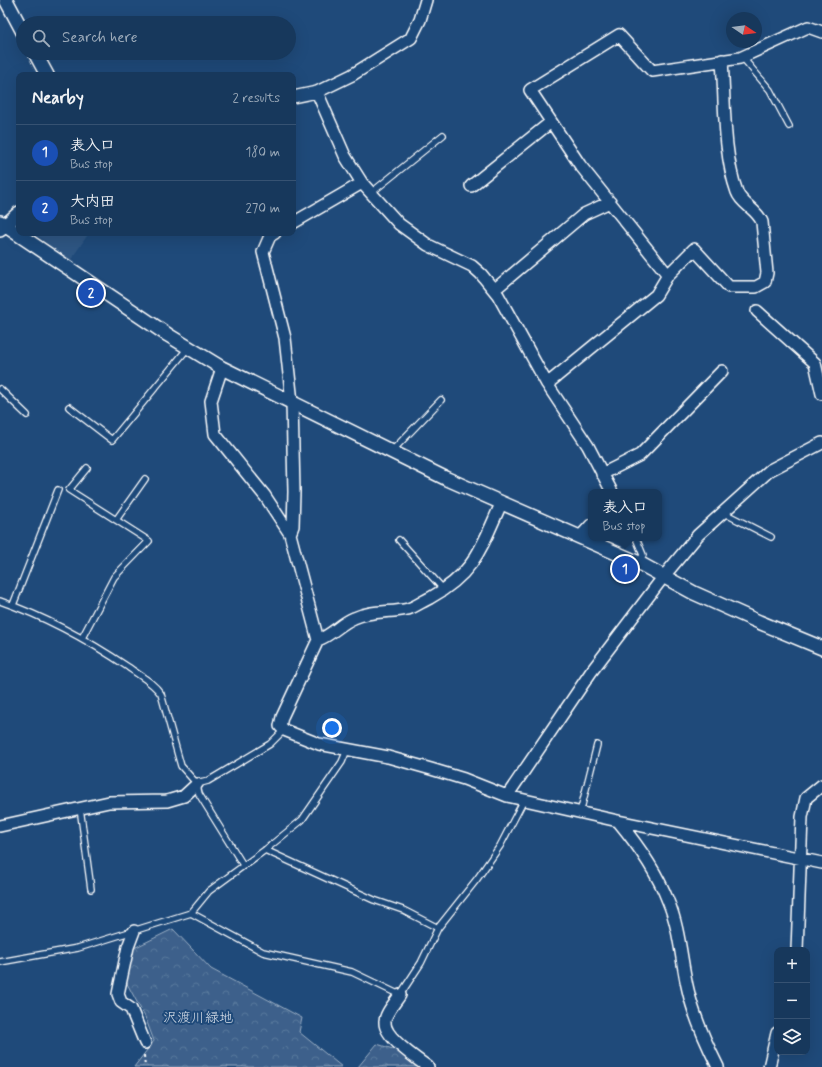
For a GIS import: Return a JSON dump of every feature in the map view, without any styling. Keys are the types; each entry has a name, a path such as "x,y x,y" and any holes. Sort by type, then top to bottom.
{"street":[{"path":"6,0 16,19"},
{"path":"296,96 317,92 352,75 411,38 420,20 426,0"},
{"path":"668,275 580,165 530,90 619,35 652,71 742,57 808,27 822,32"},
{"path":"39,60 45,72"},
{"path":"547,384 656,295 668,275 694,249 729,287 756,287 765,282 767,273 762,222 759,214 738,194 730,171 722,60"},
{"path":"317,92 345,156 362,183 399,224 428,245 472,266 481,274 494,290 547,384 588,446 610,489"},
{"path":"471,186 551,122"},
{"path":"296,221 362,183"},
{"path":"494,290 584,214 610,202"},
{"path":"16,215 2,226 16,235"},
{"path":"17,236 188,348 222,368 501,504 588,541"},
{"path":"270,236 263,252 285,338 292,402 293,526 290,534"},
{"path":"757,311 815,363 822,394"},
{"path":"222,368 211,401 215,434 265,496 290,534 318,640 282,717 280,726 284,730 319,744 388,757 431,769 464,779 508,796 524,800 822,863"},
{"path":"602,474 640,455 722,371"},
{"path":"508,796 591,672 664,576 698,535 770,470 822,443"},
{"path":"318,640 328,637 353,618 369,614 409,609 444,590 461,577 472,564 501,504"},
{"path":"580,537 588,528"},
{"path":"589,541 730,609 822,648"},
{"path":"0,826 109,802 167,801 184,796 197,784"},
{"path":"797,947 800,859 806,798 822,785"},
{"path":"618,821 645,858 669,901 676,926 688,992 697,1019 718,1067"},
{"path":"134,931 128,947 118,994 121,1002 132,1009 145,1043"},
{"path":"400,995 388,1014 385,1027 399,1045 428,1067"},
{"path":"769,1067 774,1046"}],"lane":[{"path":"742,57 770,90 788,126"},
{"path":"371,193 443,135"},
{"path":"69,407 112,440 188,348"},
{"path":"0,389 27,415"},
{"path":"392,451 441,400"},
{"path":"82,638 114,577 150,541 69,490 87,468"},
{"path":"116,520 145,479"},
{"path":"13,605 58,490"},
{"path":"724,512 771,537"},
{"path":"399,540 444,590"},
{"path":"637,541 643,555 639,564"},
{"path":"0,601 13,605 82,638 155,685 161,694 181,766 197,784 199,794 244,865"},
{"path":"197,784 208,781 270,744 284,730"},
{"path":"580,813 597,745"},
{"path":"0,962 78,948 191,913 209,891 265,850 302,820 342,762 347,750"},
{"path":"191,913 264,952 352,972 400,995 421,963 438,928 477,880 500,846 524,800"},
{"path":"80,808 92,889"},
{"path":"265,850 368,897 403,910 438,928"}],"shaded area":[{"path":"38,236 87,236 70,261"}],"green space":[{"name":"沢渡川緑地","path":"173,929 211,969 302,1018 299,1032 342,1067 134,1067 154,1041 145,1017 124,978 130,950"},
{"path":"377,1044 396,1050 418,1067 358,1067"}],"place":[{"name":"大内田","path":"91,293"},
{"name":"表入口","path":"625,569"}]}
